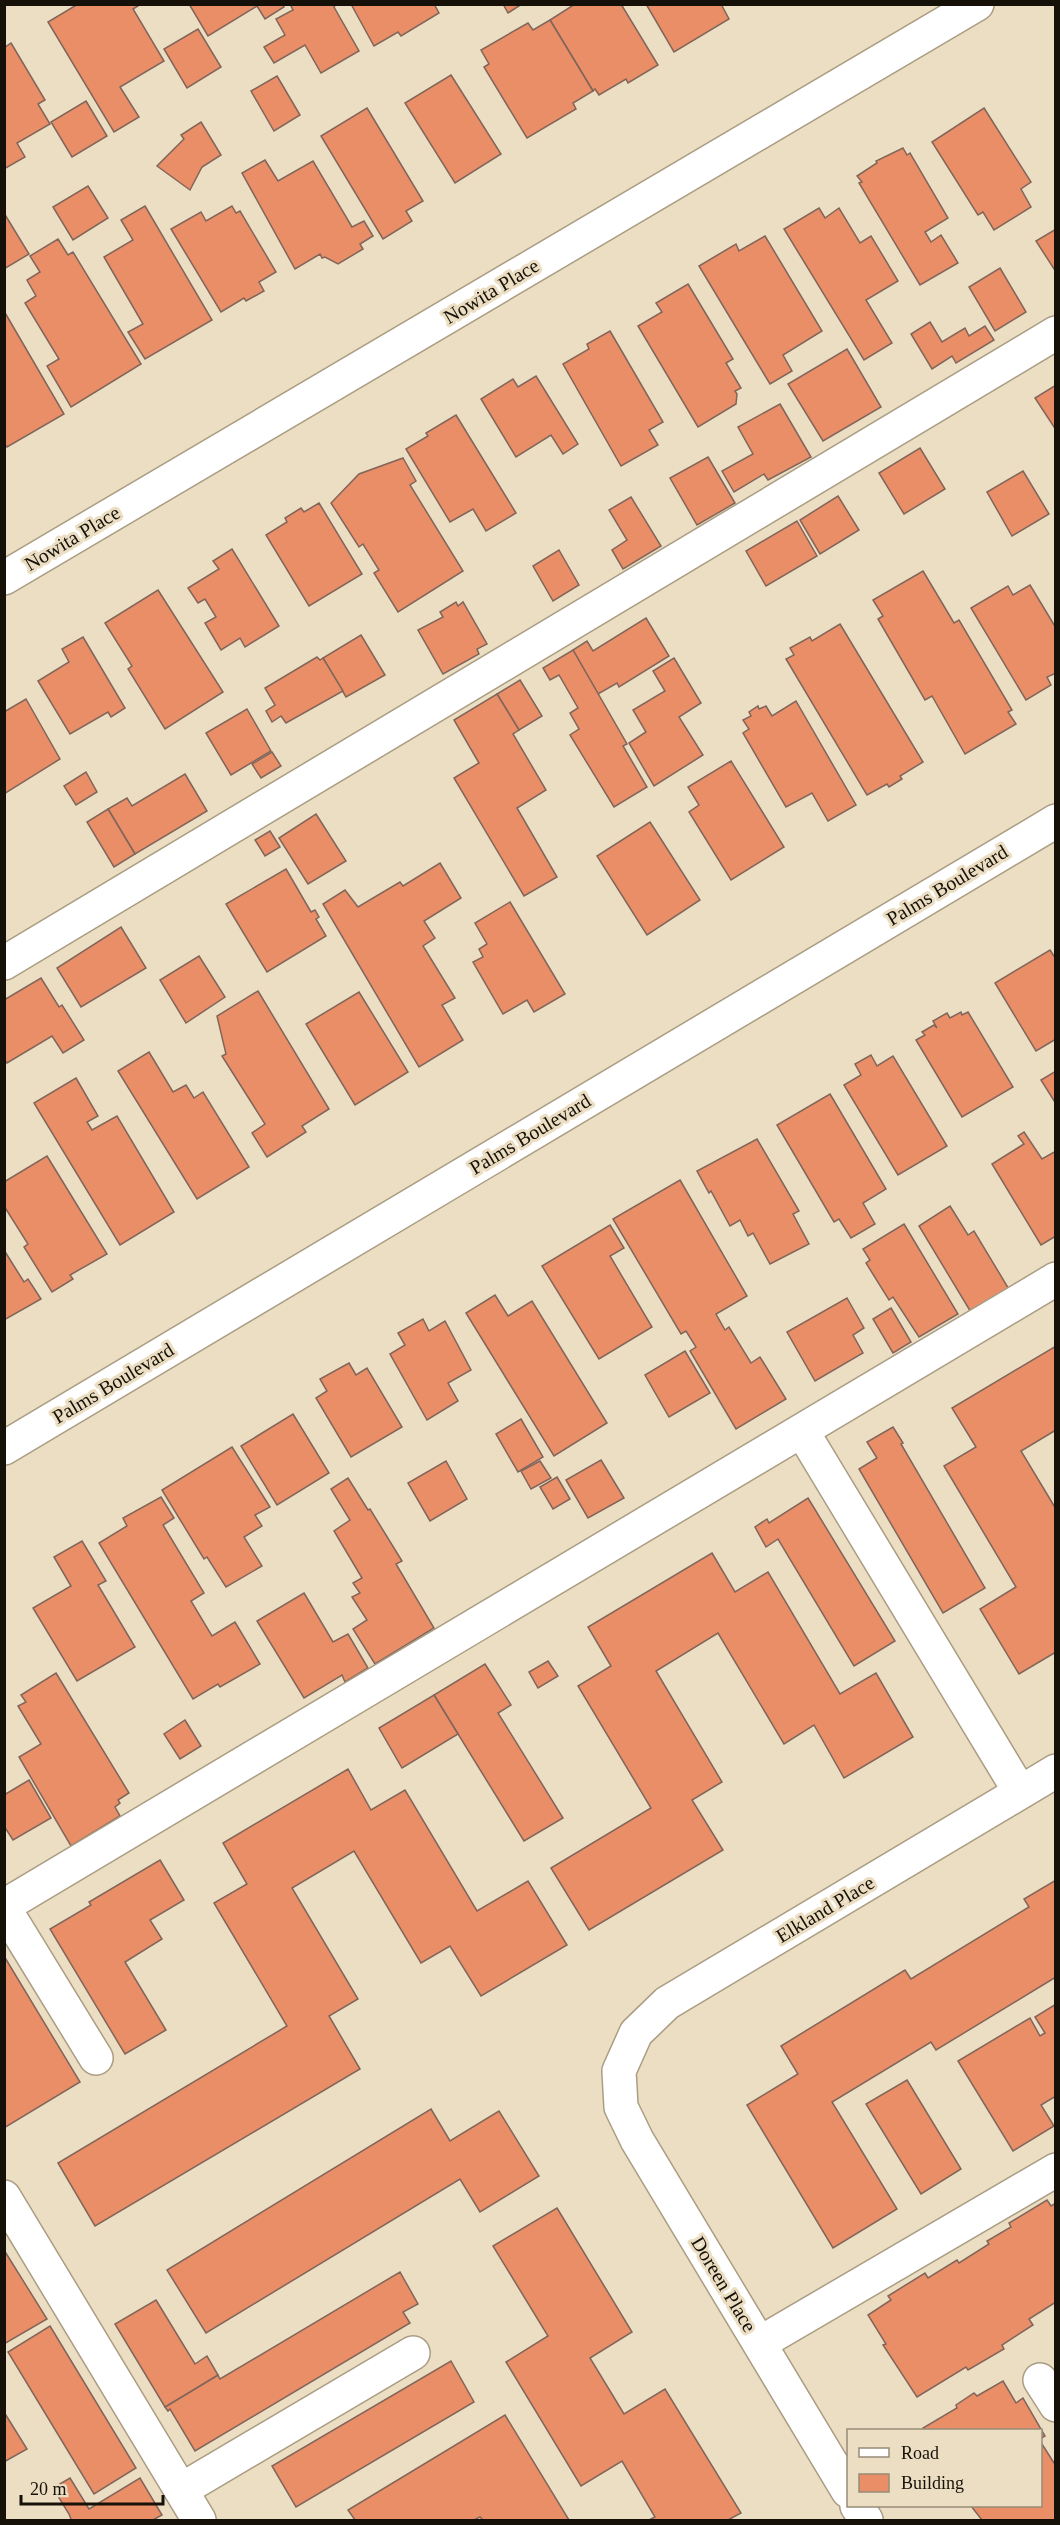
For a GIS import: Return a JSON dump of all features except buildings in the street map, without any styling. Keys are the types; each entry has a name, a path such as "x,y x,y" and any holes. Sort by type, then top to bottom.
{"street":[{"name":"Nowita Place","path":"4,578 970,6"},
{"path":"4,963 1056,333"},
{"name":"Palms Boulevard","path":"4,1448 1056,821"},
{"path":"96,2058 4,1907 1056,1279"},
{"path":"802,1431 1020,1792"},
{"name":"Elkland Place","path":"619,2071 636,2033 667,2003 1056,1771"},
{"name":"Doreen Place","path":"619,2071 621,2107 638,2140 847,2488"},
{"path":"760,2343 1056,2170"},
{"path":"4,2196 199,2520"},
{"path":"181,2490 413,2353"},
{"path":"858,2507 866,2520"}]}
